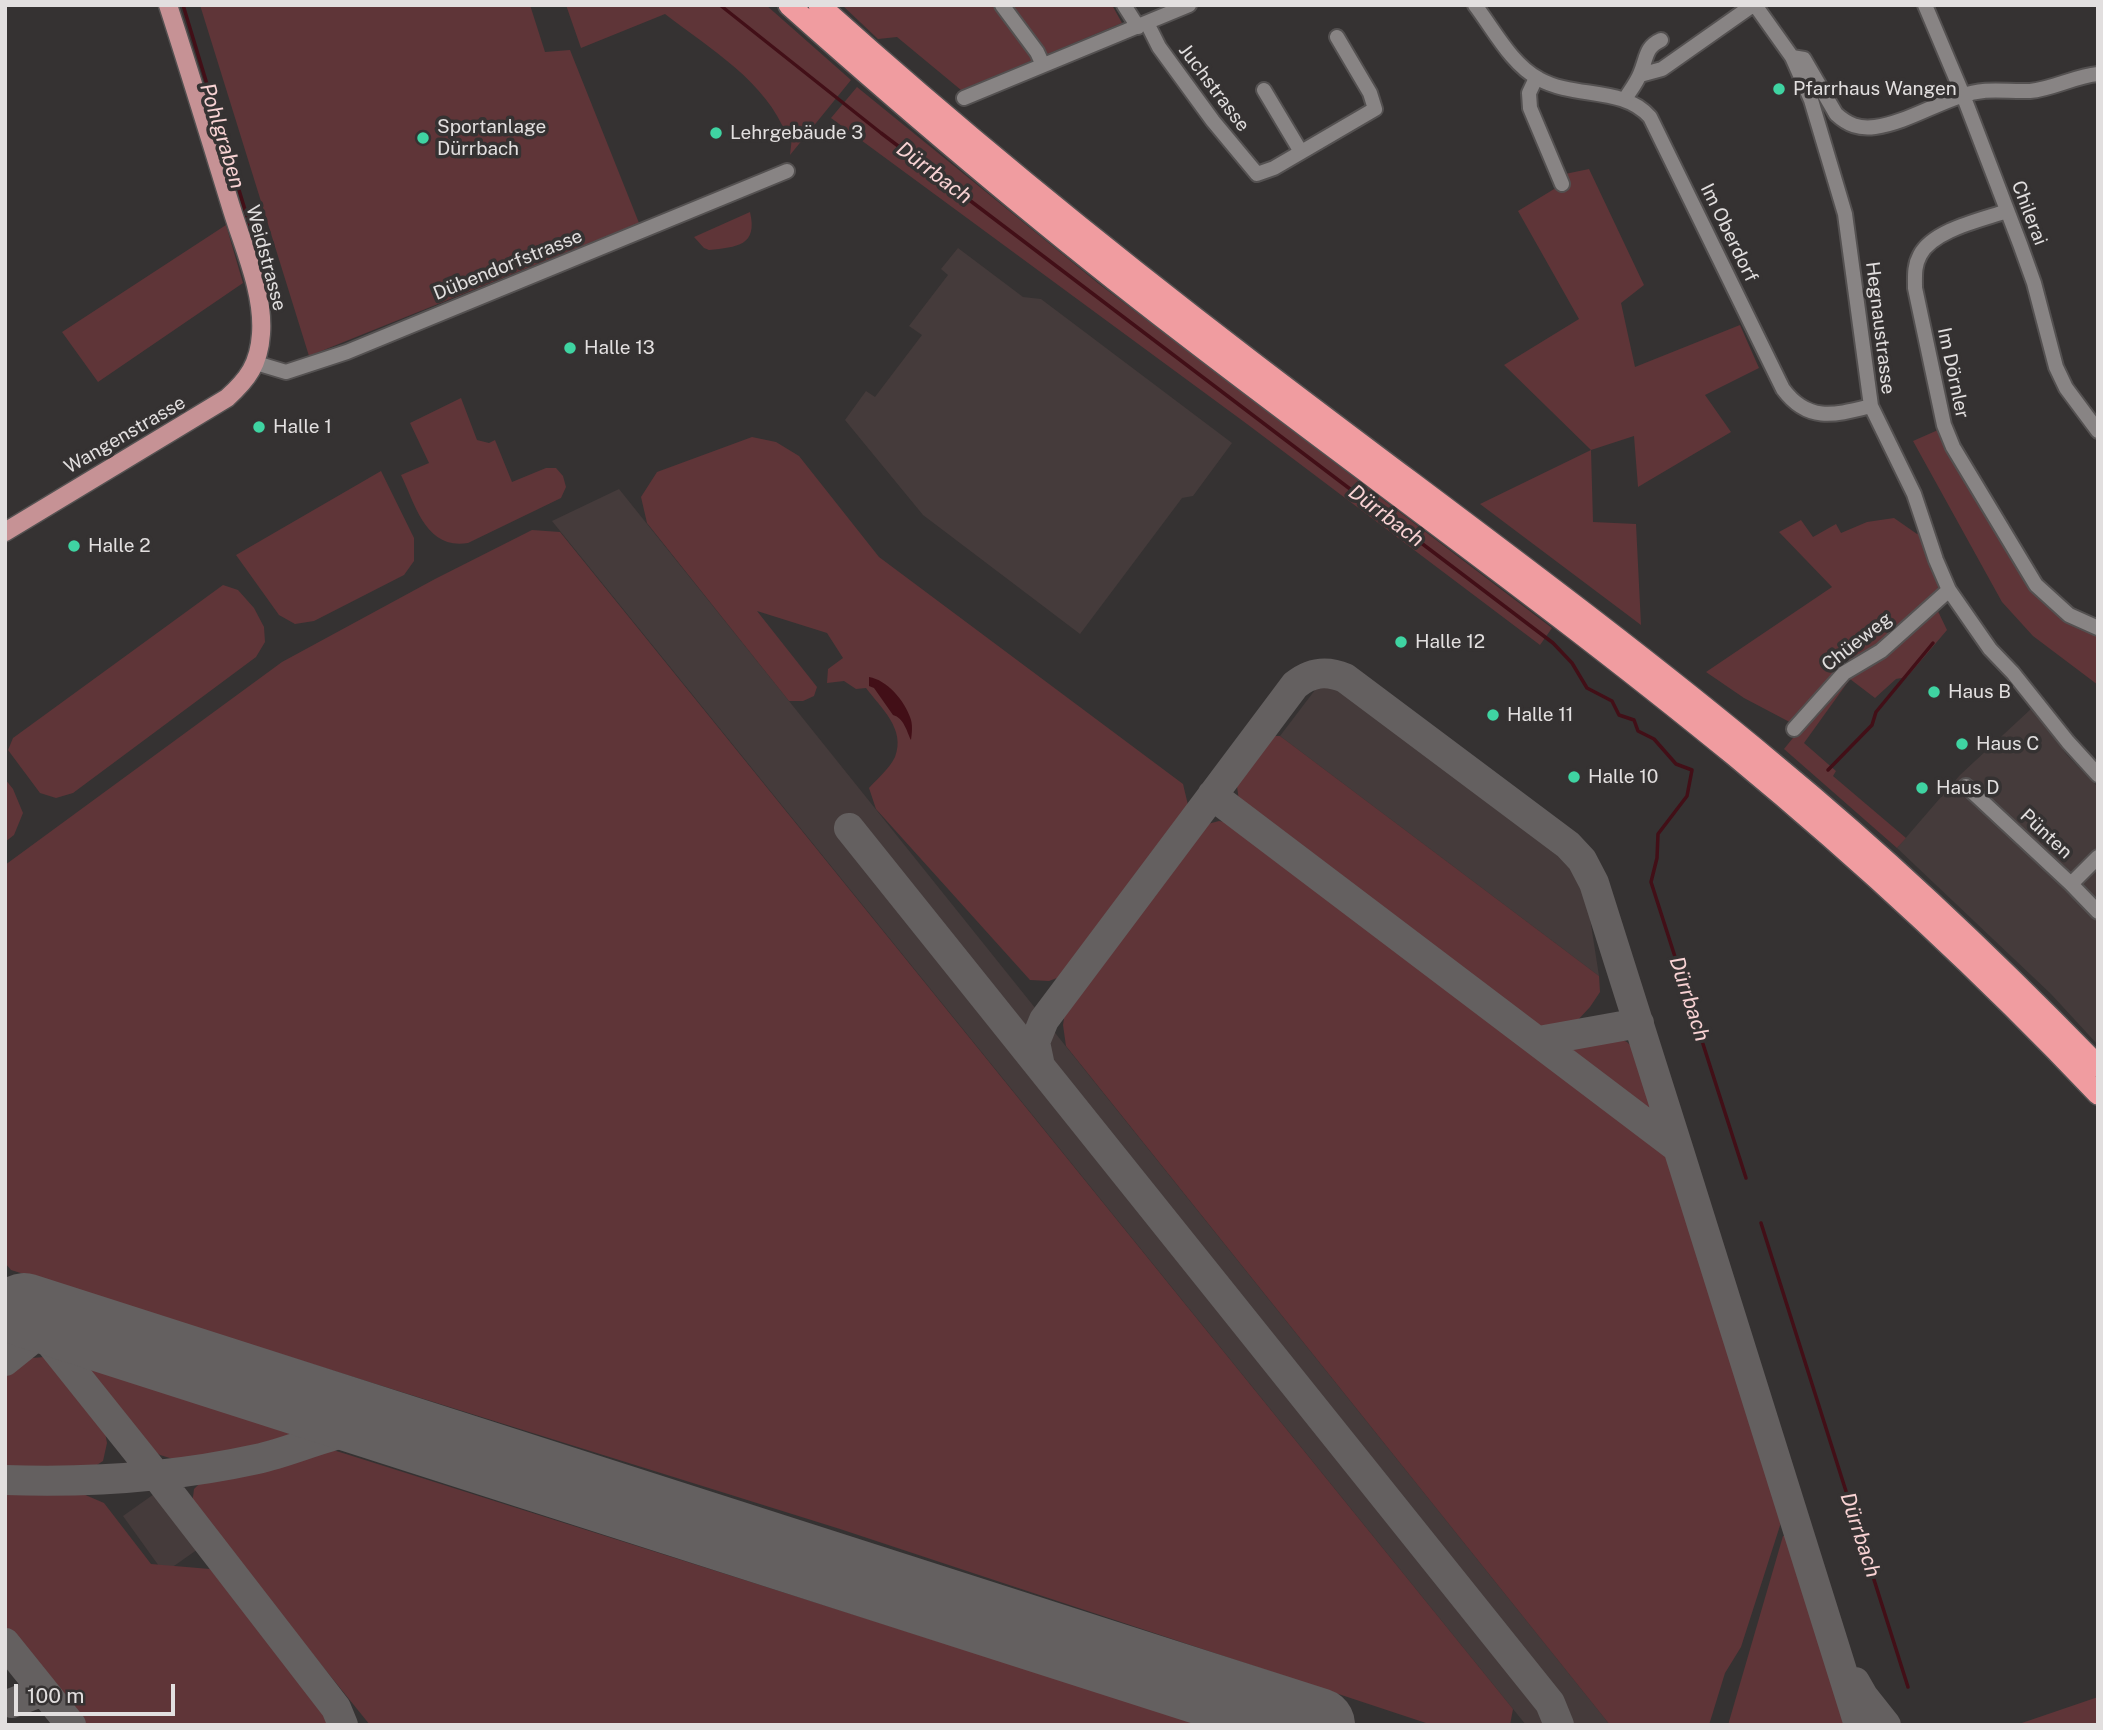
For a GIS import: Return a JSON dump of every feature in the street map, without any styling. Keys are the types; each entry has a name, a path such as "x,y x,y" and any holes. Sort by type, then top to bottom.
{"highway":[{"path":"789,5 1001,188 1130,292 1580,634 1734,755 1846,850 1928,926 2007,1001 2098,1094"},
{"path":"819,5 954,123 1103,245 1621,640 1775,764 1941,911 2098,1066"}],"main road":[{"name":"Weidstrasse","path":"168,5 252,274 261,323 256,363"},
{"name":"Wangenstrasse","path":"5,532 227,398 247,379 256,363"}],"street":[{"path":"1002,5 1037,52 1043,65"},
{"name":"Juchstrasse","path":"1124,5 1256,174 1274,168 1301,152"},
{"path":"964,98 1189,5"},
{"path":"1475,5 1517,62 1536,78 1558,89 1625,99 1640,75 1647,50 1651,44 1661,40"},
{"path":"1640,75 1661,69 1754,5"},
{"name":"Hegnaustrasse","path":"1754,5 1791,57 1811,100 1845,214 1871,406 1914,494 1949,590 1990,649 2098,775"},
{"name":"Chilerai","path":"1925,5 1963,95 2034,283 2056,367 2079,408 2098,431"},
{"path":"1264,90 1301,152 1374,109 1370,93 1337,37"},
{"path":"1791,57 1804,59 1836,114 1852,126 1877,127 1963,95 1989,89 2031,91 2094,75 2098,90"},
{"path":"1536,78 1529,93 1530,107 1562,184"},
{"name":"Im Oberdorf","path":"1625,99 1645,111 1656,128 1788,396 1804,409 1832,415 1871,406"},
{"name":"Dübendorfstrasse","path":"256,363 286,372 317,363 788,171"},
{"name":"Im Dörnler","path":"2007,211 1931,240 1920,255 1915,269 1917,299 1944,425 1953,447 2036,585 2069,615 2098,628"},
{"name":"Chüeweg","path":"1794,729 1844,673 1881,651 1949,590"},
{"name":"Pünten","path":"1966,786 2071,884 2098,857"},
{"path":"2071,884 2098,912"}],"shaded area":[{"name":"Sportanlage Dürrbach","path":"200,5 530,5 545,52 570,50 639,223 309,356"},
{"path":"566,5 766,5 851,80 790,155 792,137 787,136 778,116 751,82 718,53 665,14 581,48"},
{"path":"842,5 1112,5 1122,23 961,90 897,37 878,39"},
{"path":"857,87 1099,284 1552,628 1540,645 1247,424 831,118"},
{"path":"1589,169 1644,285 1621,303 1635,367 1740,325 1759,368 1705,395 1731,432 1638,487 1634,436 1591,450 1504,365 1579,319 1518,211 1564,183 1565,174"},
{"path":"750,212 751,232 743,243 709,250 694,237"},
{"path":"226,225 243,283 98,382 62,332"},
{"path":"958,248 1023,297 1041,299 1232,443 1193,496 1182,498 1080,634 923,515 845,420 866,391 875,397 922,335 909,326 948,275 941,269"},
{"path":"461,398 477,440 489,443 495,440 512,482 546,468 556,468 563,476 566,487 561,498 468,543 454,543 442,540 424,523 401,475 429,463 410,423"},
{"path":"1938,430 1945,449 1967,478 2031,586 2098,633 2098,685 2033,636 2002,602 1913,441"},
{"path":"752,437 776,442 799,456 879,557 1183,784 1188,805 1178,828 1070,973 1049,981 1030,980 876,809 869,788 895,757 898,747 895,728 866,688 856,689 844,681 827,683 828,669 843,658 827,633 757,611 817,687 814,696 803,701 789,701 647,523 641,497 657,472"},
{"path":"1591,450 1593,522 1636,524 1641,625 1480,504"},
{"path":"381,471 414,538 414,561 404,575 314,621 295,624 279,615 236,555"},
{"path":"619,489 1610,1725 1526,1725 552,521"},
{"path":"1894,518 1917,534 1925,529 1949,590 1935,605 1947,630 1907,677 1896,679 1875,698 1850,679 1804,743 1836,771 1833,776 1906,838 1897,848 1784,749 1801,728 1744,698 1706,672 1832,587 1779,532 1801,520 1813,537 1836,524 1841,533 1867,522"},
{"path":"532,530 560,532 1513,1709 1510,1725 1432,1725 840,1529 11,1270 5,1263 5,865 282,662"},
{"path":"223,585 238,590 254,608 264,627 265,642 256,657 73,793 56,798 40,793 8,750 13,738"},
{"path":"1337,661 1578,841 1599,976 1280,736"},
{"path":"869,677 888,686 904,704 912,723 911,740 902,722 893,715 874,688 869,686"},
{"path":"2032,708 2067,755 2098,787 2098,1045 2051,994 1897,848 1960,775"},
{"path":"1280,736 1599,976 1600,992 1590,1007 1576,1022 1557,1028 1532,1025 1252,818 1239,801 1236,779 1265,738"},
{"path":"5,779 13,789 23,813 14,835 5,842"},
{"path":"1219,821 1235,824 1620,1112 1670,1160 1687,1201 1785,1510 1741,1647 1725,1673 1709,1725 1610,1725 1066,1046 1063,1025 1066,1005 1200,826"},
{"path":"1613,1036 1627,1042 1637,1052 1661,1124 1561,1046"},
{"path":"44,1357 61,1368 104,1427 107,1443 103,1461 86,1472 5,1473 5,1371 20,1359"},
{"path":"83,1364 288,1425 289,1436 245,1450 183,1462 160,1455 141,1443 83,1371"},
{"path":"333,1450 1203,1725 370,1725 192,1505 194,1489 205,1478"},
{"path":"5,1487 76,1491 104,1503 151,1564 210,1569 326,1709 329,1725 81,1725 5,1629"},
{"path":"164,1487 208,1542 164,1573 123,1516"},
{"path":"1783,1536 1792,1536 1852,1725 1728,1725"},
{"path":"2098,1697 2098,1725 2016,1725"}],"waterway":[{"name":"Pohlgraben","path":"183,5 262,266"},
{"name":"Dürrbach","path":"720,5 881,133 1553,643 1572,663 1587,688 1612,701 1619,715 1634,720 1638,731 1654,739 1676,764 1692,770 1687,796 1658,834 1657,858 1651,882 1746,1178"},
{"path":"1828,770 1872,725 1876,712 1933,643"},
{"name":"Dürrbach","path":"1761,1223 1908,1687"}],"taxiway":[{"path":"1040,1066 1035,1042 1044,1020 1295,685 1313,675 1331,674 1345,678 1568,845 1582,860 1594,883 1678,1148"},
{"path":"1212,795 1678,1148 1859,1725"},
{"path":"849,828 1550,1703 1559,1725"},
{"path":"1539,1041 1639,1023"},
{"path":"24,1310 336,1708 343,1725"},
{"path":"5,1361 41,1332"},
{"path":"5,1480 68,1481 195,1470 257,1459 352,1431 374,1428 398,1430"},
{"path":"5,1643 71,1725"},
{"path":"1855,1682 1886,1725"},
{"path":"12,1703 43,1691"}],"runway":[{"path":"24,1310 1318,1725"}],"place":[{"name":"Pfarrhaus Wangen","path":"1779,89"},
{"name":"Lehrgebäude 3","path":"716,133"},
{"name":"Sportanlage Dürrbach","path":"423,138"},
{"name":"Halle 13","path":"570,348"},
{"name":"Halle 1","path":"259,427"},
{"name":"Halle 2","path":"74,546"},
{"name":"Halle 12","path":"1401,642"},
{"name":"Haus B","path":"1934,692"},
{"name":"Halle 11","path":"1493,715"},
{"name":"Haus C","path":"1962,744"},
{"name":"Halle 10","path":"1574,777"},
{"name":"Haus D","path":"1922,788"}]}
